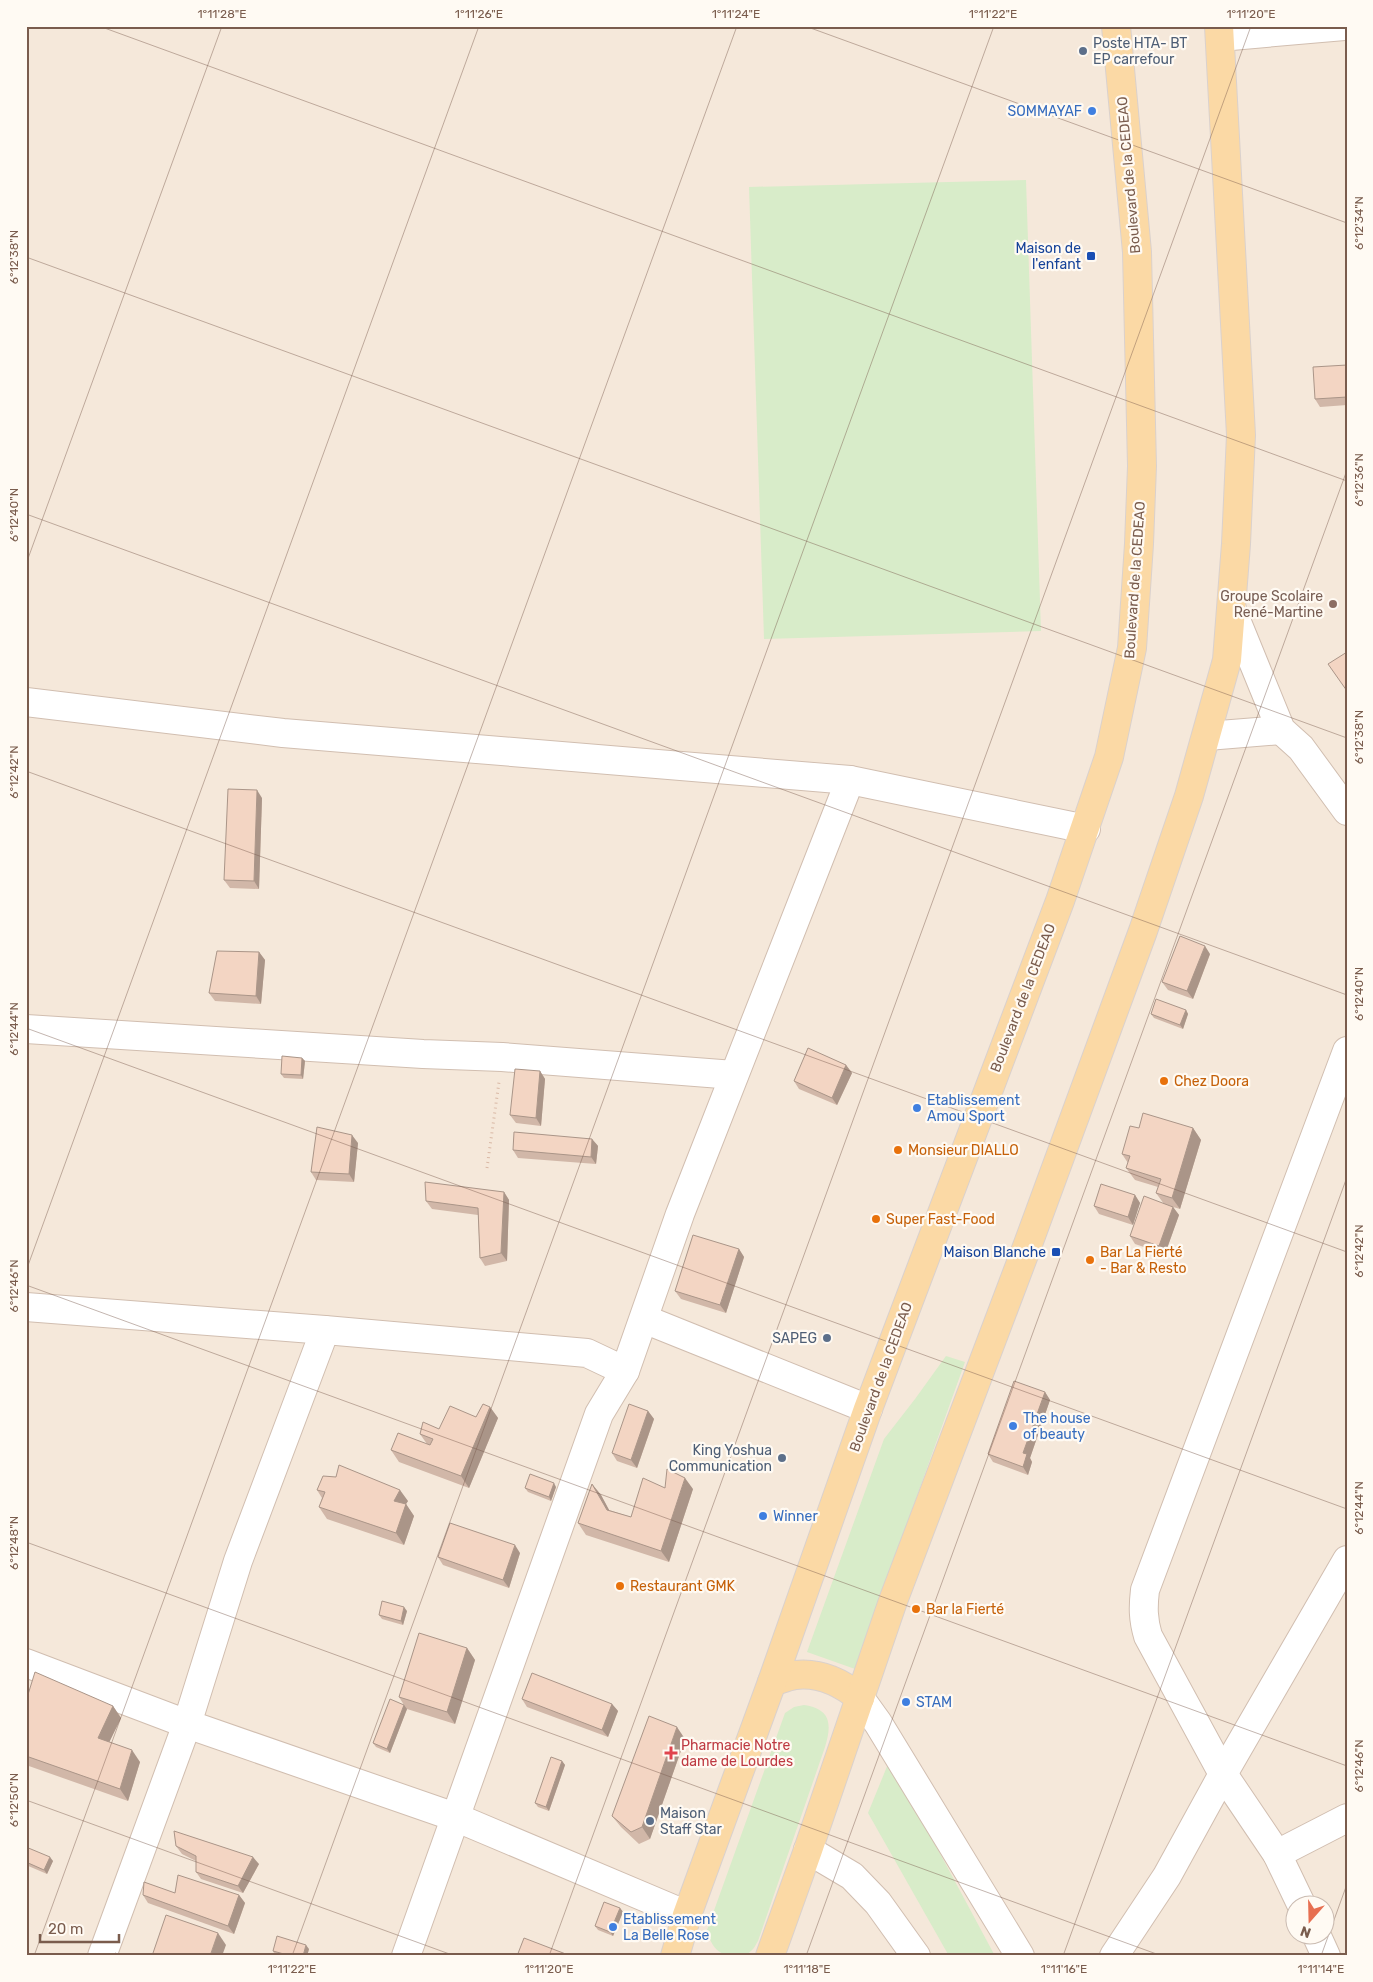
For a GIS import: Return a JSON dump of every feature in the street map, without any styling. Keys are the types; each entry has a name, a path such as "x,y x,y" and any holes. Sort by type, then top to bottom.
{"main road":[{"name":"Boulevard de la CEDEAO","path":"683,1941 868,1409 1086,829 1109,756 1132,648 1142,466 1137,252 1116,26"},
{"path":"770,1956 893,1601 1028,1244 1142,932 1189,796 1207,736 1226,660 1232,610 1241,435 1220,32"},
{"path":"772,1682 795,1675 818,1676 844,1685 860,1698"}],"street":[{"path":"1220,32 1344,26"},
{"path":"1232,610 1280,730 1301,748 1347,812"},
{"path":"26,702 283,733 850,780 1086,829"},
{"path":"1207,736 1280,730"},
{"path":"406,1956 599,1414 625,1371 680,1214 850,780"},
{"path":"26,1029 424,1054 502,1057 734,1075"},
{"path":"1296,1894 1277,1854 1224,1774 1148,1636 1143,1620 1145,1590 1347,1050"},
{"path":"26,1307 325,1330 587,1354 625,1371"},
{"path":"644,1319 868,1409"},
{"path":"102,1956 187,1724 238,1561 325,1330"},
{"path":"1114,1956 1167,1876 1347,1560"},
{"path":"26,1663 187,1724 455,1816 683,1941"},
{"path":"860,1698 878,1723 1020,1956"},
{"path":"1277,1854 1347,1818"},
{"path":"808,1850 852,1876 878,1903 916,1956"},
{"path":"1321,1944 1326,1956"}],"path":[{"path":"487,1168 502,1057"}],"shaded area":[{"path":"26,26 1347,26 1347,1956 26,1956"}],"green space":[{"path":"1026,180 1041,631 764,639 749,187"},
{"path":"946,1356 965,1362 855,1669 807,1652 884,1439"},
{"path":"804,1705 820,1710 827,1719 829,1725 825,1747 758,1941 753,1949 746,1954 730,1956 720,1952 713,1946 707,1930 785,1713 794,1707"},
{"path":"888,1764 892,1764 995,1956 949,1956 868,1813"}],"building":[{"path":"1347,365 1347,397 1315,399 1313,367"},
{"path":"1347,652 1347,691 1328,664"},
{"path":"228,789 257,790 254,881 224,880"},
{"path":"1180,936 1205,946 1187,991 1162,982"},
{"path":"217,951 259,952 256,996 209,993"},
{"path":"1156,999 1186,1010 1180,1025 1151,1014"},
{"path":"808,1048 846,1065 832,1098 794,1081"},
{"path":"282,1056 302,1058 301,1075 281,1074"},
{"path":"515,1069 540,1071 536,1118 510,1115"},
{"path":"1143,1113 1193,1128 1172,1198 1156,1193 1161,1179 1126,1168 1130,1156 1122,1154 1130,1126 1139,1128"},
{"path":"317,1127 352,1135 349,1174 311,1172"},
{"path":"514,1132 592,1139 591,1157 513,1150"},
{"path":"425,1182 504,1192 501,1253 480,1258 478,1208 426,1201"},
{"path":"1101,1184 1135,1195 1128,1217 1094,1206"},
{"path":"1144,1196 1173,1207 1159,1246 1130,1236"},
{"path":"693,1235 739,1249 720,1305 675,1291"},
{"path":"1014,1381 1045,1392 1023,1453 1027,1454 1023,1467 988,1454"},
{"path":"483,1404 490,1407 461,1476 391,1450 398,1433 430,1445 433,1439 420,1434 423,1422 439,1429 450,1406 476,1417"},
{"path":"629,1404 648,1411 631,1460 612,1453"},
{"path":"339,1465 400,1490 394,1501 406,1504 396,1533 319,1507 325,1492 317,1490 323,1476 336,1477"},
{"path":"667,1469 685,1478 661,1551 578,1523 592,1484 607,1510 631,1517 643,1478 665,1488"},
{"path":"530,1474 554,1483 549,1497 525,1488"},
{"path":"450,1523 515,1545 503,1580 438,1557"},
{"path":"382,1601 404,1607 401,1621 379,1615"},
{"path":"419,1633 467,1648 447,1712 399,1697"},
{"path":"35,1672 113,1706 98,1738 132,1750 120,1789 26,1756 26,1701"},
{"path":"532,1673 612,1704 602,1730 522,1699"},
{"path":"390,1699 404,1705 387,1749 373,1743"},
{"path":"649,1716 677,1727 642,1827 631,1832 612,1816"},
{"path":"551,1757 562,1761 546,1807 535,1803"},
{"path":"174,1831 253,1857 238,1886 196,1872 196,1856 176,1846"},
{"path":"26,1847 50,1857 44,1870 26,1862"},
{"path":"178,1875 239,1895 228,1926 143,1895 144,1882 175,1893"},
{"path":"604,1902 620,1908 610,1932 595,1926"},
{"path":"166,1915 218,1933 210,1956 152,1956"},
{"path":"277,1936 306,1945 303,1956 291,1956 273,1951"},
{"path":"524,1938 571,1956 517,1956"}],"place":[{"name":"Poste HTA- BT EP carrefour","path":"1083,51"},
{"name":"SOMMAYAF","path":"1092,111"},
{"name":"Maison de l'enfant","path":"1091,256"},
{"name":"Groupe Scolaire René-Martine","path":"1333,604"},
{"name":"Chez Doora","path":"1164,1081"},
{"name":"Etablissement Amou Sport","path":"917,1108"},
{"name":"Monsieur DIALLO","path":"898,1150"},
{"name":"Super Fast-Food","path":"876,1219"},
{"name":"Maison Blanche","path":"1056,1252"},
{"name":"Bar La Fierté - Bar & Resto","path":"1090,1260"},
{"name":"SAPEG","path":"827,1338"},
{"name":"The house of beauty","path":"1013,1426"},
{"name":"King Yoshua Communication","path":"782,1458"},
{"name":"Winner","path":"763,1516"},
{"name":"Restaurant GMK","path":"620,1586"},
{"name":"Bar la Fierté","path":"916,1609"},
{"name":"STAM","path":"906,1702"},
{"name":"Pharmacie Notre dame de Lourdes","path":"671,1753"},
{"name":"Maison Staff Star","path":"650,1821"},
{"name":"Etablissement La Belle Rose","path":"613,1927"}]}
